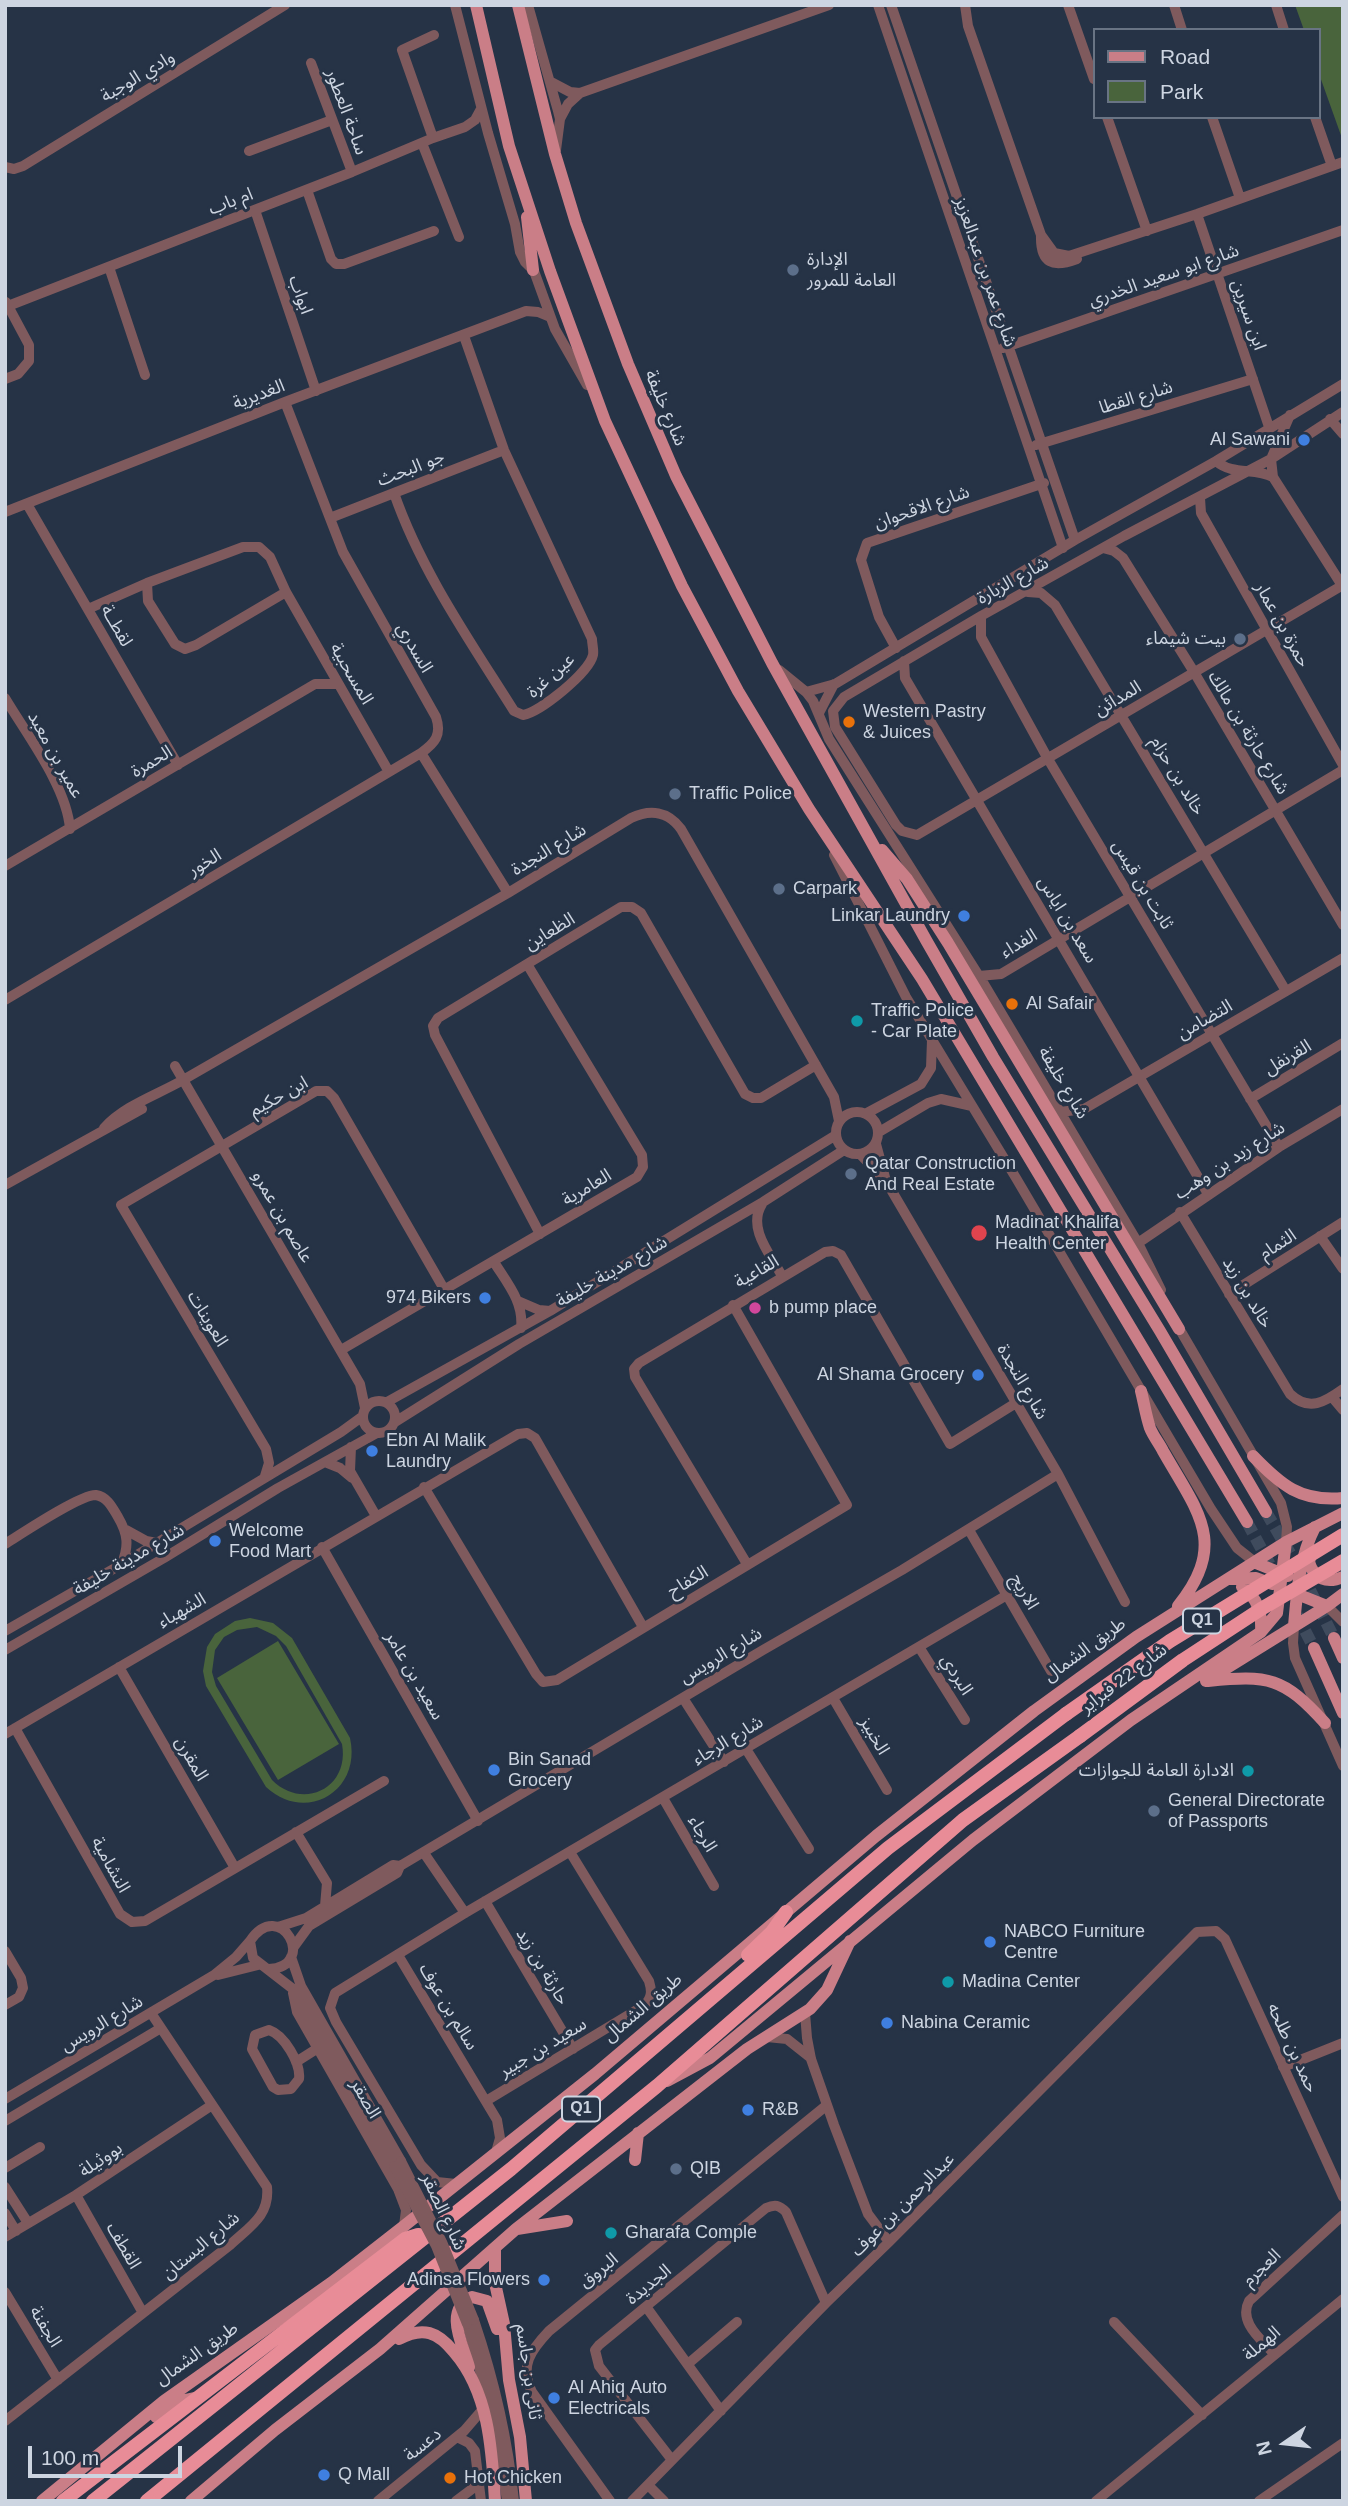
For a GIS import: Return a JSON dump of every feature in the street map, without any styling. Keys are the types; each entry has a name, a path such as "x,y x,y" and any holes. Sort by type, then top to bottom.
{"highway":[{"name":"شارع 22 فبراير","path":"1066,1714 1170,1641 1343,1535"},
{"name":"شارع 22 فبراير","path":"657,2086 963,1820 1183,1660 1343,1561"},
{"name":"طريق الشمال","path":"93,2501 511,2169 888,1849 1066,1714"},
{"path":"646,2054 669,2026 767,1938 786,1912"},
{"name":"Q1","path":"147,2501 657,2086"},
{"path":"63,2501 405,2239 418,2235 428,2236"},
{"path":"158,2501 166,2486"}],"main road":[{"path":"475,5 509,146 600,407 682,586 738,691 819,825 922,979 1247,1522"},
{"name":"شارع خليفة","path":"518,5 555,154 576,223 628,364 676,476 772,663 993,1057 1160,1331 1266,1512"},
{"path":"526,199 533,270"},
{"path":"866,831 907,878 948,943 1179,1329"},
{"path":"1142,1391 1150,1427 1201,1519 1206,1538 1198,1578 1172,1615"},
{"path":"1253,1456 1289,1489 1313,1497 1343,1497"},
{"path":"1294,1626 1304,1550 1315,1527 1343,1513"},
{"name":"طريق الشمال","path":"42,2501 164,2401 331,2283 595,2074 786,1912 1034,1711 1136,1637 1286,1542 1315,1527"},
{"path":"1343,1527 1314,1547 1309,1562 1313,1573 1321,1579 1332,1581 1343,1577"},
{"path":"657,2086 710,2058 973,1840 1180,1686 1261,1632 1277,1613 1286,1542"},
{"path":"1256,1563 1282,1574 1343,1592"},
{"path":"1230,1579 1256,1578 1327,1606"},
{"path":"1230,1579 1254,1597 1261,1615 1261,1632"},
{"path":"1206,1681 1327,1606 1343,1592"},
{"path":"1334,1638 1343,1658"},
{"path":"1314,1648 1343,1713"},
{"path":"1180,1686 1250,1677 1280,1684 1305,1702 1325,1723"},
{"path":"191,2501 275,2430 380,2349 516,2229 747,2049 815,2005 827,1990 850,1941"},
{"path":"690,2070 713,2066 747,2049"},
{"path":"635,2160 638,2133"},
{"path":"516,2229 566,2221"},
{"name":"ثانى بن جاسم","path":"495,2248 495,2283 504,2323 526,2501"},
{"path":"495,2501 483,2409 456,2314 464,2301 480,2298 488,2301 509,2380"},
{"path":"380,2349 410,2333 433,2332 447,2342 472,2375"},
{"path":"110,2446 180,2401 199,2397"}],"street":[{"name":"وادي الوجبة","path":"5,167 14,169 23,166 285,5"},
{"path":"455,5 520,251 533,270 550,317 600,407"},
{"name":"شارع خليفة","path":"528,5 559,119 555,154"},
{"path":"559,119 568,104 580,93 829,5"},
{"name":"شارع عمر بن عبدالعزيز","path":"878,5 1062,548"},
{"name":"شارع عمر بن عبدالعزيز","path":"891,5 1075,540"},
{"path":"958,5 968,26 1041,235 1057,255 1093,250 1338,164 1316,119"},
{"path":"965,5 968,26"},
{"path":"1068,5 1092,73"},
{"path":"1174,5 1181,28"},
{"path":"1276,5 1283,28"},
{"path":"433,138 402,50 434,35"},
{"name":"ساحة العطور","path":"311,63 352,172"},
{"path":"551,82 570,92 580,93"},
{"name":"ام باب","path":"5,379 18,374 29,361 29,345 7,304 109,267 465,127 475,120 481,109"},
{"path":"1108,119 1147,231"},
{"path":"1214,119 1240,198"},
{"path":"249,151 332,120"},
{"path":"465,127 488,133"},
{"path":"422,142 459,237"},
{"path":"307,190 331,259 337,264 344,264 434,230"},
{"name":"ابواب","path":"255,210 316,391"},
{"name":"ابن سيرين","path":"1197,214 1269,427"},
{"name":"شارع ابو سعيد الخدري","path":"995,350 1343,230"},
{"path":"109,267 145,375"},
{"path":"540,288 526,311 550,317"},
{"name":"الغديرية","path":"5,512 526,311"},
{"name":"عين غرة","path":"394,493 404,524 443,595 514,711 523,715 530,714 548,702 589,665 594,653 592,639 504,450 464,336"},
{"name":"شارع القطا","path":"1028,447 1253,379"},
{"name":"شارع الزبارة","path":"806,692 835,684 1343,384"},
{"name":"السدري","path":"285,402 343,552 436,717 436,741 421,753"},
{"name":"شارع الزبارة","path":"909,835 896,825 835,727 833,711 844,697 958,629 1124,536 1272,459 1343,412"},
{"path":"1290,415 1272,459 1273,477 1342,586"},
{"path":"1330,419 1343,434"},
{"name":"جو البحث","path":"330,518 504,450"},
{"path":"1216,461 1229,470 1262,472 1273,477"},
{"name":"شارع الاقحوان","path":"896,648 879,617 861,560 867,544 1055,480"},
{"name":"حمزة بن عمار","path":"1199,498 1201,513 1343,768"},
{"name":"لقطــة","path":"27,504 178,765"},
{"path":"1123,558 1124,536"},
{"name":"المسحبية","path":"88,609 147,583 243,547 263,549 270,557 286,592 388,772"},
{"path":"1103,548 1114,551 1123,558"},
{"name":"شارع حارثة بن مالك","path":"1123,558 1343,925"},
{"path":"147,583 148,601 175,644 185,649 286,592"},
{"name":"المدائن","path":"909,835 924,833 1342,586"},
{"name":"خالد بن حزام","path":"1028,592 1041,593 1051,600 1286,991"},
{"path":"981,616 981,637"},
{"path":"958,629 971,631 981,637"},
{"name":"ثابت بن قيس","path":"981,637 1048,759 1279,1147"},
{"name":"سعد بن اياس","path":"904,661 905,678 1208,1194"},
{"path":"315,684 326,662"},
{"name":"شارع خليفة","path":"772,663 806,692 830,739 979,976 1138,1243 1179,1329 1281,1503 1287,1527 1286,1542"},
{"path":"315,684 338,684"},
{"name":"الحمرة","path":"5,866 315,684"},
{"path":"819,713 835,684"},
{"name":"عمير بن معبد","path":"5,698 60,790 70,829"},
{"path":"421,753 508,893"},
{"name":"الخور","path":"5,1000 421,753"},
{"name":"الفداء","path":"979,976 1001,974 1343,768"},
{"name":"شارع النجدة","path":"5,1185 104,1128 121,1114 508,893 641,813 652,812 667,816 681,829 834,1097 839,1121"},
{"path":"819,825 906,997 1227,1535 1241,1552 1256,1563"},
{"name":"الظعاين","path":"540,1234 435,1035 433,1026 438,1017 621,907 632,907 641,913 745,1094 761,1098 816,1065"},
{"name":"التضامن","path":"1060,1112 1084,1110 1343,958"},
{"name":"العامرية","path":"341,1350 637,1177 643,1167 642,1155 527,964"},
{"name":"الفداء","path":"991,996 1001,974"},
{"path":"861,1112 874,1119 879,1132 876,1144 869,1151 860,1154 844,1150 836,1135 839,1121 849,1113 861,1112 921,1084 931,1068 932,1040"},
{"name":"القرنفل","path":"1250,1099 1343,1044"},
{"name":"عاصم بن عمرو","path":"175,1066 360,1384 364,1412"},
{"name":"ابن حكيم","path":"121,1205 316,1091 327,1091 334,1098 444,1289"},
{"name":"شارع النجدة","path":"834,1097 861,1112"},
{"path":"879,1132 928,1103 941,1099 972,1105"},
{"name":"شارع زيد بن وهب","path":"1138,1243 1279,1147 1343,1109"},
{"path":"1072,1133 1076,1120 1084,1110"},
{"name":"شارع مدينة خليفة","path":"384,1401 550,1311 836,1135"},
{"name":"شارع النجدة","path":"876,1144 886,1181"},
{"name":"شارع مدينة خليفة","path":"395,1422 519,1344 763,1202 844,1150"},
{"name":"شارع النجدة","path":"860,1154 886,1181 1058,1474 1125,1602"},
{"path":"763,1202 758,1210 757,1230 782,1276"},
{"name":"العوينات","path":"121,1205 266,1450"},
{"name":"خالد بن زيد","path":"1180,1212 1287,1390 1294,1398 1310,1405 1320,1404 1332,1397"},
{"path":"728,1222 739,1221 757,1230"},
{"name":"الثمام","path":"1229,1294 1343,1222"},
{"path":"1320,1236 1343,1269"},
{"name":"القاعية","path":"747,1564 635,1377 634,1368 733,1305 825,1252 833,1251 841,1255 950,1444 1016,1403"},
{"path":"494,1262 518,1301 521,1328"},
{"path":"518,1301 539,1310 550,1311"},
{"name":"الكفاح","path":"424,1487 536,1674 543,1682 557,1680 847,1505 733,1305"},
{"name":"عاصم بن عمرو","path":"360,1384 384,1401"},
{"path":"1343,1389 1332,1397 1343,1410"},
{"path":"384,1401 395,1411 395,1422 390,1430 377,1433 366,1427 364,1412 372,1402 384,1401"},
{"name":"شارع مدينة خليفة","path":"5,1631 157,1544 341,1432 364,1412"},
{"name":"شارع مدينة خليفة","path":"5,1650 377,1433"},
{"name":"الشهباء","path":"5,1734 517,1434 527,1433 535,1438 643,1627"},
{"path":"351,1447 348,1463 352,1478 376,1516"},
{"path":"266,1450 282,1460 291,1460"},
{"path":"265,1476 269,1463 266,1450"},
{"path":"325,1462 340,1468 352,1478"},
{"name":"شارع الرويس","path":"400,1866 969,1530 1058,1474"},
{"path":"5,1544 81,1499 96,1495 109,1502 126,1530 128,1542 122,1564"},
{"path":"126,1530 157,1544"},
{"name":"الاريج","path":"969,1530 1051,1671"},
{"name":"سعيد بن عامر","path":"322,1548 478,1821"},
{"name":"شارع الرجاء","path":"330,2008 335,1993 465,1913 1007,1595"},
{"path":"1327,1606 1343,1622"},
{"path":"1294,1626 1295,1658 1343,1766"},
{"name":"البردي","path":"919,1647 965,1720"},
{"name":"المقرن","path":"119,1667 235,1868"},
{"path":"683,1698 724,1762"},
{"name":"الخبيز","path":"833,1698 887,1790"},
{"name":"النشامية","path":"15,1728 120,1914 132,1923 145,1921 384,1781"},
{"path":"746,1749 809,1849"},
{"name":"الرجاء","path":"663,1798 714,1886"},
{"path":"296,1832 327,1883 326,1906"},
{"name":"سعيد بن جبير","path":"488,2105 645,2005 651,1994 649,1981 570,1852"},
{"path":"424,1853 465,1913"},
{"path":"393,1865 400,1866 397,1872 309,1926 278,1969 258,1965 253,1958 250,1941 261,1929 296,1922 393,1865"},
{"path":"327,1883 350,1891"},
{"name":"حارثة بن زيد","path":"485,1901 573,2049"},
{"path":"278,1927 292,1939 292,1953"},
{"name":"حمد بن طلحه","path":"1197,1933 1216,1931 1225,1939 1343,2197"},
{"name":"عبدالرحمن بن عوف","path":"632,2501 1197,1933"},
{"name":"شارع الرويس","path":"5,2099 214,1975 236,1958 250,1941"},
{"path":"5,1951 21,1978 23,1988 19,1997 5,2005"},
{"name":"شارع الصقر","path":"292,1953 302,1986 442,2242 502,2419 514,2501"},
{"name":"سالم بن عوف","path":"398,1955 497,2120 500,2138 496,2152"},
{"name":"شارع الرويس","path":"214,1975 258,1965"},
{"name":"شارع الصقر","path":"269,1969 293,1989 398,2164"},
{"name":"الصقر","path":"293,1989 297,2012 398,2189 406,2210 404,2226"},
{"name":"الصقر","path":"330,2008 347,2044 428,2175"},
{"name":"شارع البستان","path":"5,2421 230,2245 262,2215 268,2201 267,2187 151,2013"},
{"path":"805,2013 811,2059 827,2105 868,2214 889,2242"},
{"path":"5,2121 161,2028"},
{"path":"269,2030 276,2032 296,2062 300,2073 296,2085 285,2091 272,2087 251,2049 256,2035 269,2030"},
{"path":"766,2037 787,2039 811,2059"},
{"path":"1283,2067 1343,2043"},
{"path":"296,2062 318,2048"},
{"name":"بووثيلة","path":"5,2237 76,2195 212,2105"},
{"name":"البروق","path":"610,2501 531,2392 526,2373 530,2353 549,2331 827,2105"},
{"path":"5,2168 40,2147"},
{"path":"428,2175 437,2182 456,2184"},
{"path":"398,2189 406,2194 422,2191 427,2184 428,2175"},
{"path":"5,2187 28,2223"},
{"name":"القطف","path":"76,2195 143,2313"},
{"name":"الجديدة","path":"672,2460 598,2366 595,2350 599,2345 766,2208 774,2205 780,2206 786,2212 826,2303"},
{"path":"5,2213 16,2231"},
{"name":"العجرم","path":"1274,2354 1248,2325 1245,2308 1343,2215"},
{"name":"الجفنة","path":"5,2292 58,2379"},
{"name":"الهملة","path":"1096,2501 1343,2299"},
{"path":"647,2308 721,2411"},
{"name":"شارع الصقر","path":"470,2322 497,2432 507,2501"},
{"path":"689,2363 737,2322"},
{"path":"1114,2322 1202,2416"},
{"name":"دعسة","path":"378,2501 457,2437 483,2409"},
{"path":"457,2437 470,2443 475,2451 481,2501"},
{"path":"1259,2501 1343,2443"},
{"path":"456,2501 480,2483"},
{"path":"648,2485 664,2501"}],"green space":[{"path":"1295,5 1343,5 1343,141 1320,77 1320,28 1303,28"},
{"path":"250,1618 273,1623 292,1638 350,1738 348,1773 339,1787 328,1796 313,1802 298,1802 282,1798 266,1787 206,1686 203,1671 207,1647 215,1634 235,1621","holes":["257,1627 276,1636 286,1646 342,1744 343,1759 339,1773 332,1783 310,1794 297,1794 272,1780 216,1686 212,1672 215,1650 224,1637 237,1630"]},
{"path":"278,1641 339,1744 278,1780 217,1678"}],"tunnel":[{"path":"1266,1512 1301,1572 1334,1638"},
{"path":"1247,1522 1270,1565"},
{"path":"1297,1615 1314,1648"}],"place":[{"name":"الإدارة العامة للمرور","path":"793,270"},
{"name":"Al Sawani","path":"1304,440"},
{"name":"بيت شيماء","path":"1240,639"},
{"name":"Western Pastry & Juices","path":"849,722"},
{"name":"Traffic Police","path":"675,794"},
{"name":"Carpark","path":"779,889"},
{"name":"Linkar Laundry","path":"964,916"},
{"name":"Al Safair","path":"1012,1004"},
{"name":"Traffic Police - Car Plate","path":"857,1021"},
{"name":"Qatar Construction And Real Estate","path":"851,1174"},
{"name":"Madinat Khalifa Health Center","path":"979,1233"},
{"name":"974 Bikers","path":"485,1298"},
{"name":"b pump place","path":"755,1308"},
{"name":"Al Shama Grocery","path":"978,1375"},
{"name":"Ebn Al Malik Laundry","path":"372,1451"},
{"name":"Welcome Food Mart","path":"215,1541"},
{"name":"Bin Sanad Grocery","path":"494,1770"},
{"name":"الادارة العامة للجوازات","path":"1248,1771"},
{"name":"General Directorate of Passports","path":"1154,1811"},
{"name":"NABCO Furniture Centre","path":"990,1942"},
{"name":"Madina Center","path":"948,1982"},
{"name":"Nabina Ceramic","path":"887,2023"},
{"name":"R&B","path":"748,2110"},
{"name":"QIB","path":"676,2169"},
{"name":"Gharafa Comple","path":"611,2233"},
{"name":"Adinsa Flowers","path":"544,2280"},
{"name":"Al Ahiq Auto Electricals","path":"554,2398"},
{"name":"Q Mall","path":"324,2475"},
{"name":"Hot Chicken","path":"450,2478"}]}
